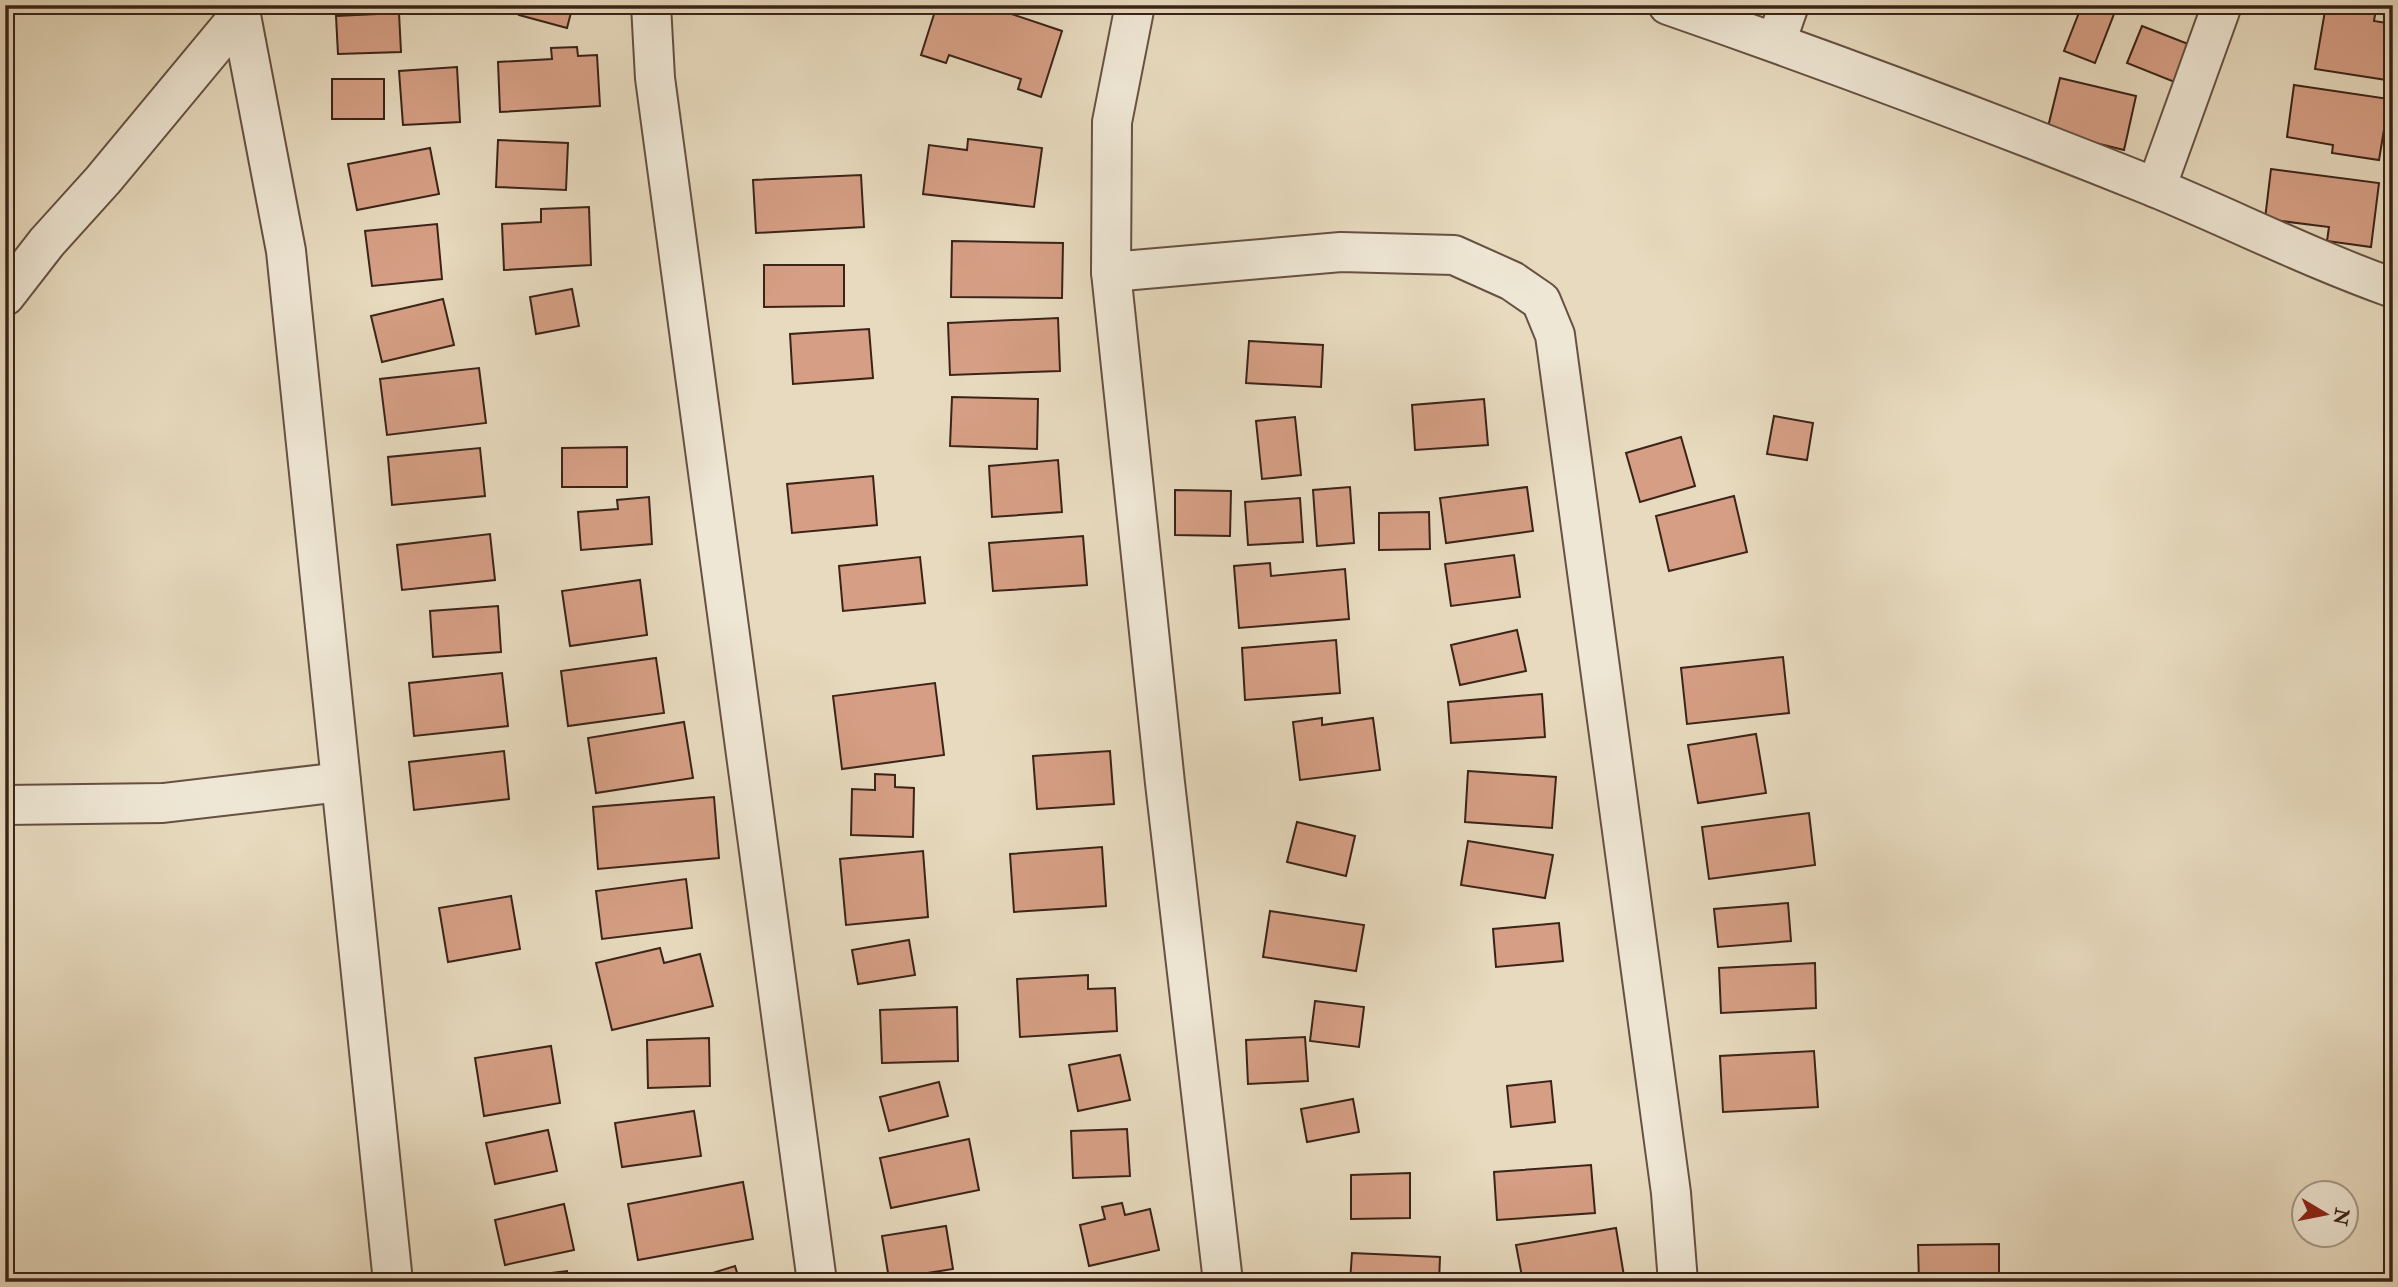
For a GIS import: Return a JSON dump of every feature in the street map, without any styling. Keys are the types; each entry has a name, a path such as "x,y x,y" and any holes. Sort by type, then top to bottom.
{"street":[{"path":"651,5 655,78 817,1282"},
{"path":"1135,5 1112,122 1111,272 1223,1282"},
{"path":"1668,5 1776,42 2155,188 2351,273 2393,288"},
{"path":"1776,42 1789,5"},
{"path":"2155,188 2222,5"},
{"path":"5,296 240,10"},
{"path":"240,10 286,251 393,1282"},
{"path":"1111,272 1341,252 1454,255 1512,281 1541,301 1556,335 1671,1193 1678,1282"},
{"path":"5,805 163,803 341,782"}],"building":[{"path":"522,5 573,5 567,28 519,15"},
{"path":"937,5 985,5 1062,31 1041,97 1018,89 1021,79 949,55 946,63 921,55"},
{"path":"2082,5 2091,5 2114,14 2095,63 2064,51"},
{"path":"2326,5 2376,9 2374,21 2393,24 2393,81 2315,69"},
{"path":"399,13 401,52 338,54 336,16"},
{"path":"2142,26 2196,47 2182,85 2127,63"},
{"path":"577,47 578,56 597,55 600,106 500,112 498,62 552,59 551,48"},
{"path":"457,67 460,122 403,125 399,71"},
{"path":"2060,78 2136,96 2124,150 2047,131"},
{"path":"332,79 384,79 384,119 332,119"},
{"path":"2294,85 2389,99 2379,160 2332,153 2333,145 2287,137"},
{"path":"968,139 1042,148 1034,207 923,194 929,145 967,150"},
{"path":"498,140 568,143 566,190 496,187"},
{"path":"430,148 439,194 357,210 348,164"},
{"path":"2271,169 2379,183 2371,247 2327,241 2329,227 2265,219"},
{"path":"861,175 864,227 756,233 753,180"},
{"path":"589,207 591,265 504,270 502,224 541,222 541,209"},
{"path":"437,224 442,279 372,286 365,231"},
{"path":"952,241 1063,243 1062,298 951,297"},
{"path":"764,265 844,265 844,306 764,307"},
{"path":"572,289 579,326 536,334 530,297"},
{"path":"443,299 454,345 382,362 371,316"},
{"path":"1058,318 1060,371 950,375 948,323"},
{"path":"869,329 873,378 793,384 790,334"},
{"path":"1249,341 1323,345 1321,387 1246,383"},
{"path":"479,368 486,423 387,435 380,379"},
{"path":"952,397 1038,399 1037,449 950,446"},
{"path":"1484,399 1488,445 1415,450 1412,405"},
{"path":"1774,416 1813,423 1807,460 1767,454"},
{"path":"1295,417 1301,475 1262,479 1256,421"},
{"path":"1681,437 1695,486 1640,502 1626,453"},
{"path":"627,447 627,487 562,487 562,448"},
{"path":"480,448 485,496 392,505 388,457"},
{"path":"1058,460 1062,512 992,517 989,466"},
{"path":"873,476 877,525 792,533 787,484"},
{"path":"1350,487 1354,543 1317,546 1313,490"},
{"path":"1527,487 1533,531 1446,543 1440,498"},
{"path":"1175,490 1231,491 1230,536 1175,535"},
{"path":"1734,496 1747,552 1669,571 1656,516"},
{"path":"649,497 652,544 581,550 578,512 618,509 617,500"},
{"path":"1300,498 1303,542 1248,545 1245,502"},
{"path":"1429,512 1430,549 1379,550 1379,513"},
{"path":"490,534 495,580 402,590 397,545"},
{"path":"1083,536 1087,585 993,591 989,543"},
{"path":"1514,555 1520,597 1451,606 1445,564"},
{"path":"920,557 925,603 843,611 839,566"},
{"path":"1270,563 1271,576 1345,569 1349,619 1239,628 1234,566"},
{"path":"640,580 647,635 570,646 562,591"},
{"path":"498,606 501,652 433,657 430,611"},
{"path":"1517,630 1526,671 1460,685 1451,645"},
{"path":"1336,640 1340,693 1245,700 1242,648"},
{"path":"1783,657 1789,713 1687,724 1681,668"},
{"path":"656,658 664,713 568,726 561,671"},
{"path":"502,673 508,726 414,736 409,683"},
{"path":"935,683 944,755 842,769 833,696"},
{"path":"1542,694 1545,737 1451,743 1448,702"},
{"path":"1322,718 1322,725 1373,718 1380,770 1300,780 1293,722"},
{"path":"684,722 693,778 596,793 588,738"},
{"path":"1756,734 1766,793 1698,803 1688,745"},
{"path":"504,751 509,799 414,810 409,762"},
{"path":"1110,751 1114,804 1037,809 1033,756"},
{"path":"1468,771 1556,777 1552,828 1465,822"},
{"path":"875,774 895,775 895,787 914,788 913,837 851,835 852,789 875,790"},
{"path":"714,797 719,858 598,869 593,807"},
{"path":"1809,813 1815,865 1709,879 1702,827"},
{"path":"1297,822 1355,836 1346,876 1287,862"},
{"path":"1468,841 1553,855 1545,898 1461,885"},
{"path":"1102,847 1106,906 1014,912 1010,854"},
{"path":"923,851 928,917 846,925 840,859"},
{"path":"686,879 692,928 602,939 596,891"},
{"path":"511,896 520,949 448,962 439,908"},
{"path":"1788,903 1791,941 1718,947 1714,909"},
{"path":"1270,911 1364,925 1356,971 1263,957"},
{"path":"1559,923 1563,961 1496,967 1493,929"},
{"path":"909,940 915,975 858,984 852,950"},
{"path":"660,948 664,963 700,954 713,1006 612,1030 596,963"},
{"path":"1815,963 1816,1008 1721,1013 1719,968"},
{"path":"1088,975 1088,989 1115,988 1117,1031 1020,1037 1017,979"},
{"path":"1315,1001 1364,1007 1359,1047 1310,1041"},
{"path":"957,1007 958,1061 882,1063 880,1010"},
{"path":"1305,1037 1308,1081 1248,1084 1246,1040"},
{"path":"709,1038 710,1086 648,1088 647,1040"},
{"path":"551,1046 560,1103 484,1116 475,1058"},
{"path":"1814,1051 1818,1107 1723,1112 1720,1056"},
{"path":"1120,1055 1130,1100 1078,1111 1069,1065"},
{"path":"1551,1081 1555,1122 1511,1127 1507,1086"},
{"path":"939,1082 948,1116 889,1131 880,1097"},
{"path":"1353,1099 1359,1132 1307,1142 1301,1109"},
{"path":"694,1111 701,1156 622,1167 615,1123"},
{"path":"1127,1129 1130,1176 1073,1178 1071,1131"},
{"path":"548,1130 557,1171 495,1184 486,1143"},
{"path":"969,1139 979,1190 891,1208 880,1158"},
{"path":"1591,1165 1595,1213 1497,1220 1494,1172"},
{"path":"1410,1173 1410,1218 1351,1219 1351,1175"},
{"path":"743,1182 753,1239 638,1260 628,1204"},
{"path":"1122,1203 1125,1215 1150,1209 1159,1250 1089,1266 1080,1225 1105,1219 1102,1207"},
{"path":"564,1204 574,1250 505,1265 495,1220"},
{"path":"946,1226 953,1269 889,1279 882,1236"},
{"path":"1616,1228 1625,1282 1523,1282 1516,1245"},
{"path":"1999,1244 1999,1282 1919,1282 1918,1245"},
{"path":"1352,1253 1440,1257 1439,1282 1350,1282"},
{"path":"735,1266 740,1282 684,1282"},
{"path":"567,1271 568,1282 480,1282"}]}
